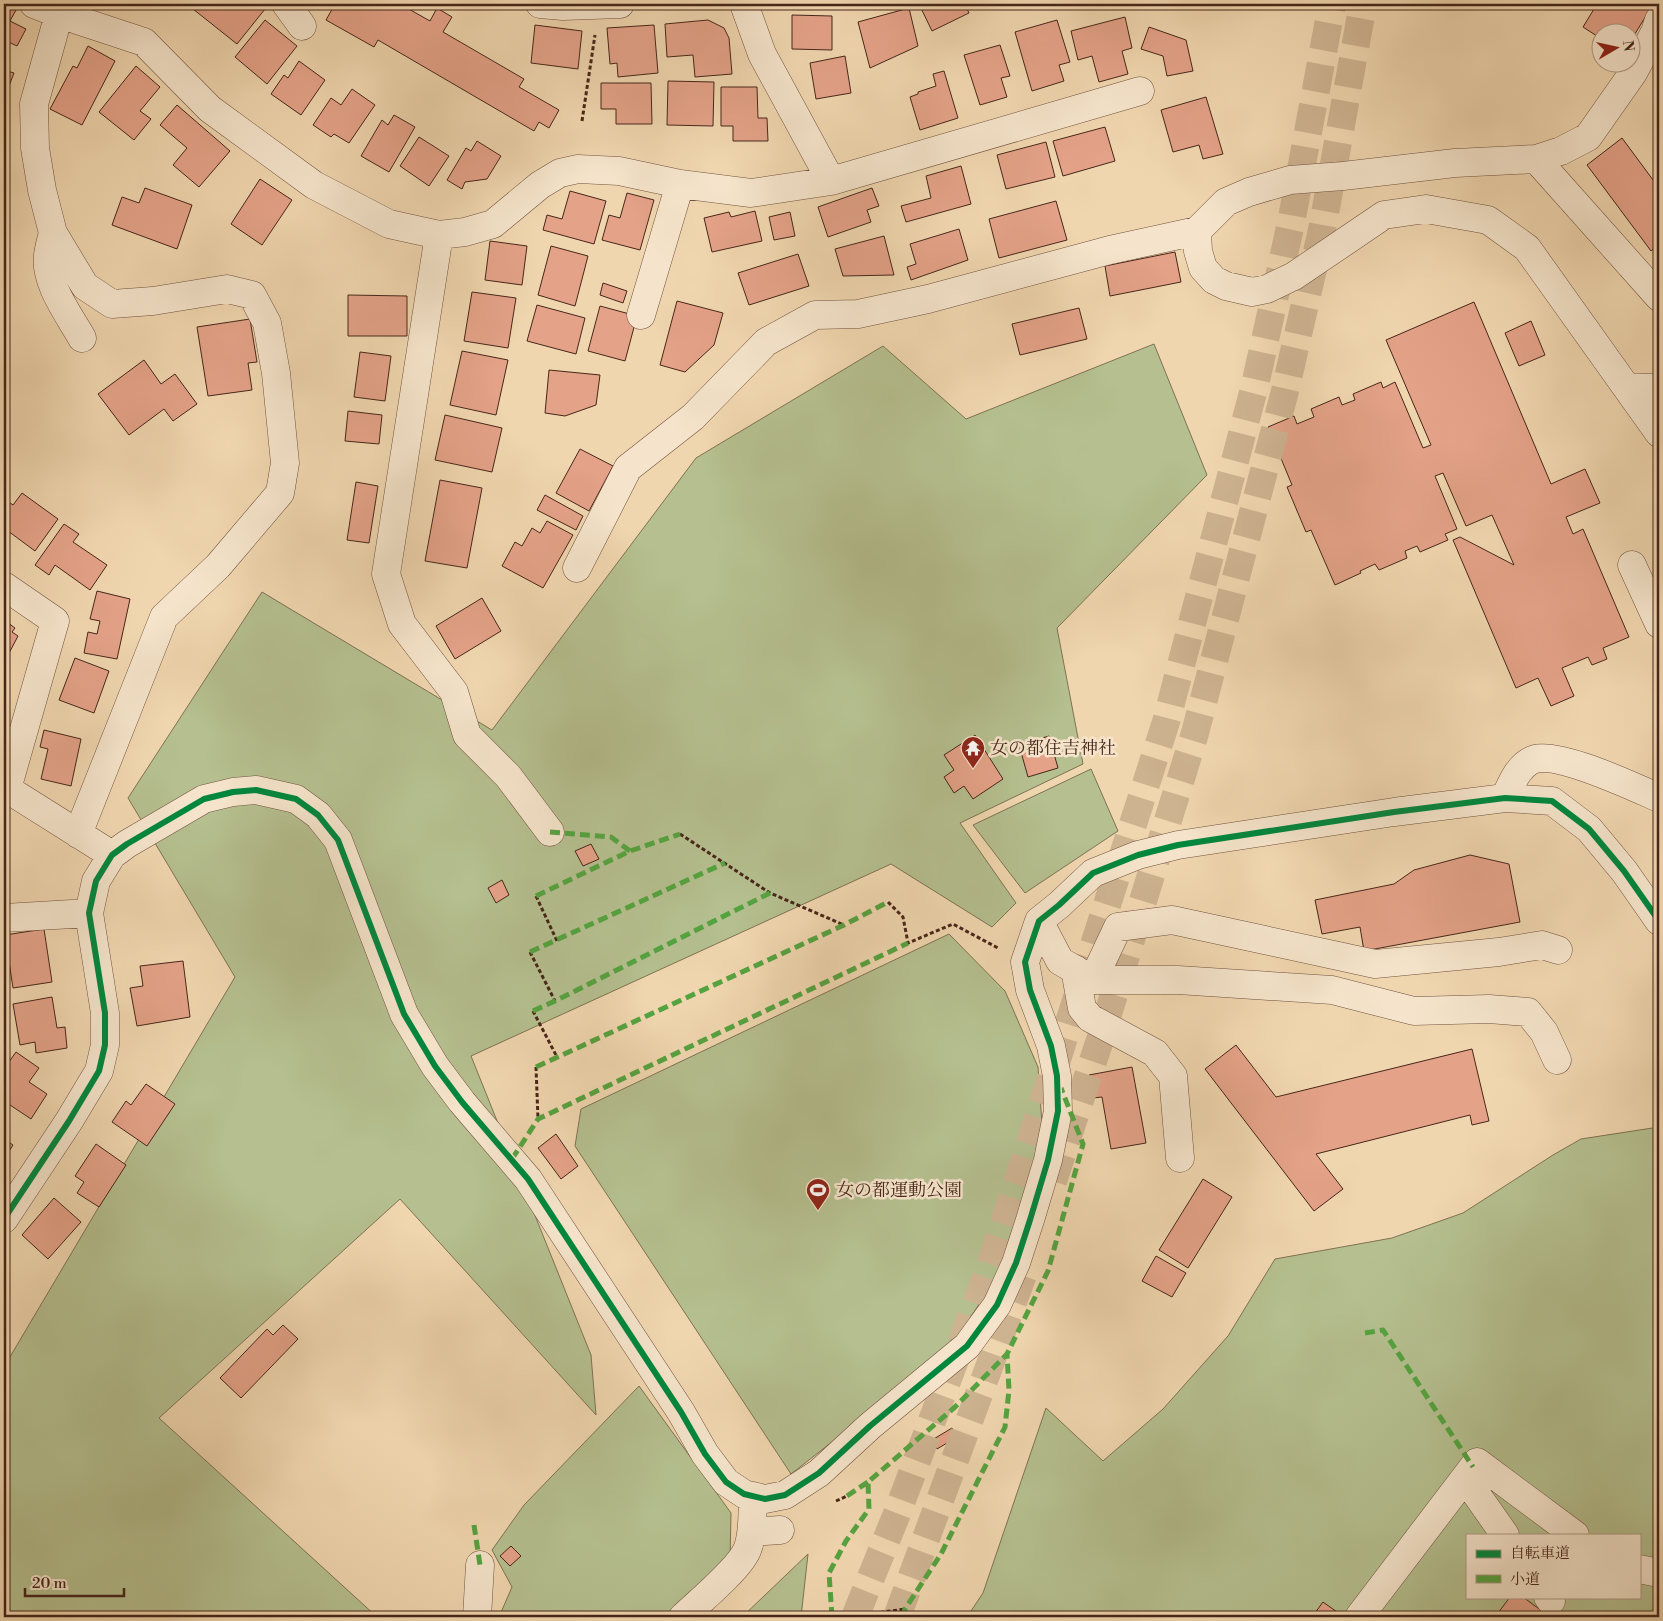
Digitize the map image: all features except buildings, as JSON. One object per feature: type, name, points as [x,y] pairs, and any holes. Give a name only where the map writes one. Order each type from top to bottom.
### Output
[{"type":"street","points":[[34,4],[144,42],[210,109],[314,185],[389,224],[439,235],[465,232],[493,224],[540,185],[560,173],[578,169],[620,171],[680,184],[751,193],[831,181],[1140,90]]},
{"type":"street","points":[[286,4],[302,26]]},
{"type":"street","points":[[540,4],[563,6],[610,4]]},
{"type":"street","points":[[744,4],[762,54],[831,181]]},
{"type":"street","points":[[59,14],[34,104],[35,148],[42,190],[53,233],[85,286],[112,304],[153,302],[228,289],[252,295],[267,323],[276,373],[284,463],[280,493],[218,566],[164,617],[78,834]]},
{"type":"street","points":[[577,568],[628,468],[693,418],[766,342],[815,315],[858,314],[928,299],[1110,250],[1197,230],[1226,202],[1249,192],[1290,180],[1455,163],[1536,159],[1561,151],[1588,137],[1633,73],[1655,32],[1659,20]]},
{"type":"street","points":[[1536,159],[1659,297]]},
{"type":"street","points":[[641,315],[680,184]]},
{"type":"street","points":[[1197,230],[1198,252],[1203,268],[1214,280],[1226,286],[1252,292],[1267,288],[1294,276],[1384,216],[1426,209],[1488,220],[1527,248],[1659,433]]},
{"type":"street","points":[[53,233],[47,257],[53,288],[82,338]]},
{"type":"street","points":[[439,235],[386,574],[402,624],[454,692],[467,735],[508,776],[550,832]]},
{"type":"street","points":[[1626,387],[1651,388],[1659,399]]},
{"type":"street","points":[[1632,565],[1659,624]]},
{"type":"street","points":[[4,586],[55,621],[5,788],[112,855]]},
{"type":"street","points":[[1505,798],[1513,780],[1524,766],[1534,759],[1550,758],[1604,774],[1659,798]]},
{"type":"street","points":[[4,1219],[99,1071],[105,1045],[104,1012],[89,912],[96,881],[112,855],[127,844],[204,800],[233,792],[256,790],[296,799],[318,815],[338,840],[404,1014],[435,1066],[462,1102],[528,1178],[681,1412],[705,1454],[726,1482],[744,1494],[765,1498],[785,1494],[819,1473],[870,1426],[968,1346],[996,1305],[1016,1263],[1030,1220],[1048,1160],[1058,1110],[1056,1076],[1051,1046],[1030,990],[1025,962],[1039,921],[1093,873],[1138,855],[1178,845],[1394,812],[1505,798],[1552,801],[1589,829],[1624,871],[1659,921]]},
{"type":"street","points":[[4,918],[89,912]]},
{"type":"street","points":[[1180,1158],[1173,1076],[1155,1053],[1090,1018],[1082,1008],[1084,975],[1118,927],[1172,920],[1375,964],[1499,952],[1542,945],[1558,950]]},
{"type":"street","points":[[1039,921],[1060,961],[1084,975],[1332,990],[1414,1011],[1489,1009],[1528,1012],[1544,1032],[1557,1060]]},
{"type":"street","points":[[1359,1617],[1477,1462],[1574,1534]]},
{"type":"street","points":[[1464,1478],[1503,1534]]},
{"type":"street","points":[[683,1617],[741,1561],[748,1549],[752,1532],[752,1496]]},
{"type":"street","points":[[752,1532],[780,1530]]},
{"type":"street","points":[[477,1617],[480,1565]]},
{"type":"street","points":[[1640,1569],[1659,1573]]},
{"type":"path","points":[[582,121],[610,4]]},
{"type":"path","points":[[680,834],[770,893],[844,926]]},
{"type":"path","points":[[536,896],[557,941]]},
{"type":"path","points":[[888,902],[903,917],[908,943],[953,924],[1025,962]]},
{"type":"path","points":[[530,952],[555,1001]]},
{"type":"path","points":[[533,1011],[557,1057]]},
{"type":"path","points":[[536,1067],[538,1119]]},
{"type":"path","points":[[848,1617],[905,1609]]},
{"type":"green space","points":[[1154,344],[1207,475],[1057,628],[1083,764],[960,823],[1016,903],[992,927],[891,864],[471,1056],[591,1355],[596,1415],[400,1199],[159,1418],[377,1617],[4,1617],[4,1367],[235,977],[128,798],[262,592],[492,730],[696,458],[883,346],[966,419]]},
{"type":"green space","points":[[1091,769],[1118,831],[1025,893],[973,825]]},
{"type":"green space","name":"女の都運動公園","points":[[949,934],[1005,991],[1038,1067],[1043,1138],[997,1276],[974,1312],[934,1362],[791,1474],[575,1146],[581,1109]]},
{"type":"green space","points":[[1659,1127],[1659,1617],[967,1617],[983,1593],[1046,1408],[1103,1461],[1163,1409],[1228,1336],[1275,1259],[1392,1238],[1463,1213],[1581,1139]]},
{"type":"green space","points":[[639,1386],[731,1513],[730,1560],[667,1617],[499,1617],[512,1587],[492,1550],[524,1505]]},
{"type":"green space","points":[[808,1554],[801,1617],[742,1617]]},
{"type":"tunnel","points":[[855,1617],[896,1516],[989,1270],[1166,722],[1255,385],[1291,223],[1332,4]]},
{"type":"tunnel","points":[[1053,1181],[1099,1043],[1195,733],[1285,391],[1322,230],[1363,4]]},
{"type":"tunnel","points":[[897,1617],[1024,1272]]},
{"type":"marked path","points":[[550,832],[611,837],[630,851]]},
{"type":"marked path","points":[[536,896],[630,851],[680,834]]},
{"type":"marked path","points":[[530,952],[725,863]]},
{"type":"marked path","points":[[533,1011],[770,893]]},
{"type":"marked path","points":[[536,1067],[844,925],[888,902]]},
{"type":"marked path","points":[[512,1159],[538,1119],[908,943]]},
{"type":"marked path","points":[[832,1617],[829,1573],[846,1541],[869,1509],[868,1482],[955,1407],[1007,1354],[1048,1271],[1083,1144],[1061,1088]]},
{"type":"marked path","points":[[1365,1333],[1383,1330],[1473,1467]]},
{"type":"marked path","points":[[902,1617],[905,1609],[941,1554],[1005,1427],[1009,1390],[1007,1354]]},
{"type":"marked path","points":[[847,1496],[868,1482]]},
{"type":"marked path","points":[[474,1525],[480,1565]]},
{"type":"cycle path","points":[[4,1219],[69,1121],[99,1071],[105,1045],[105,1013],[89,913],[96,881],[112,855],[127,844],[204,799],[233,792],[256,790],[296,799],[318,815],[338,840],[404,1014],[435,1066],[462,1102],[528,1179],[681,1412],[705,1454],[726,1482],[744,1494],[765,1499],[785,1495],[819,1473],[870,1426],[967,1346],[997,1305],[1016,1263],[1030,1220],[1048,1160],[1058,1111],[1057,1076],[1051,1046],[1030,990],[1025,962],[1039,921],[1093,873],[1138,855],[1178,845],[1394,812],[1505,798],[1552,801],[1589,829],[1624,871],[1659,921]]},
{"type":"place","name":"女の都住吉神社","points":[[973,769]]},
{"type":"place","name":"女の都運動公園","points":[[818,1211]]}]
